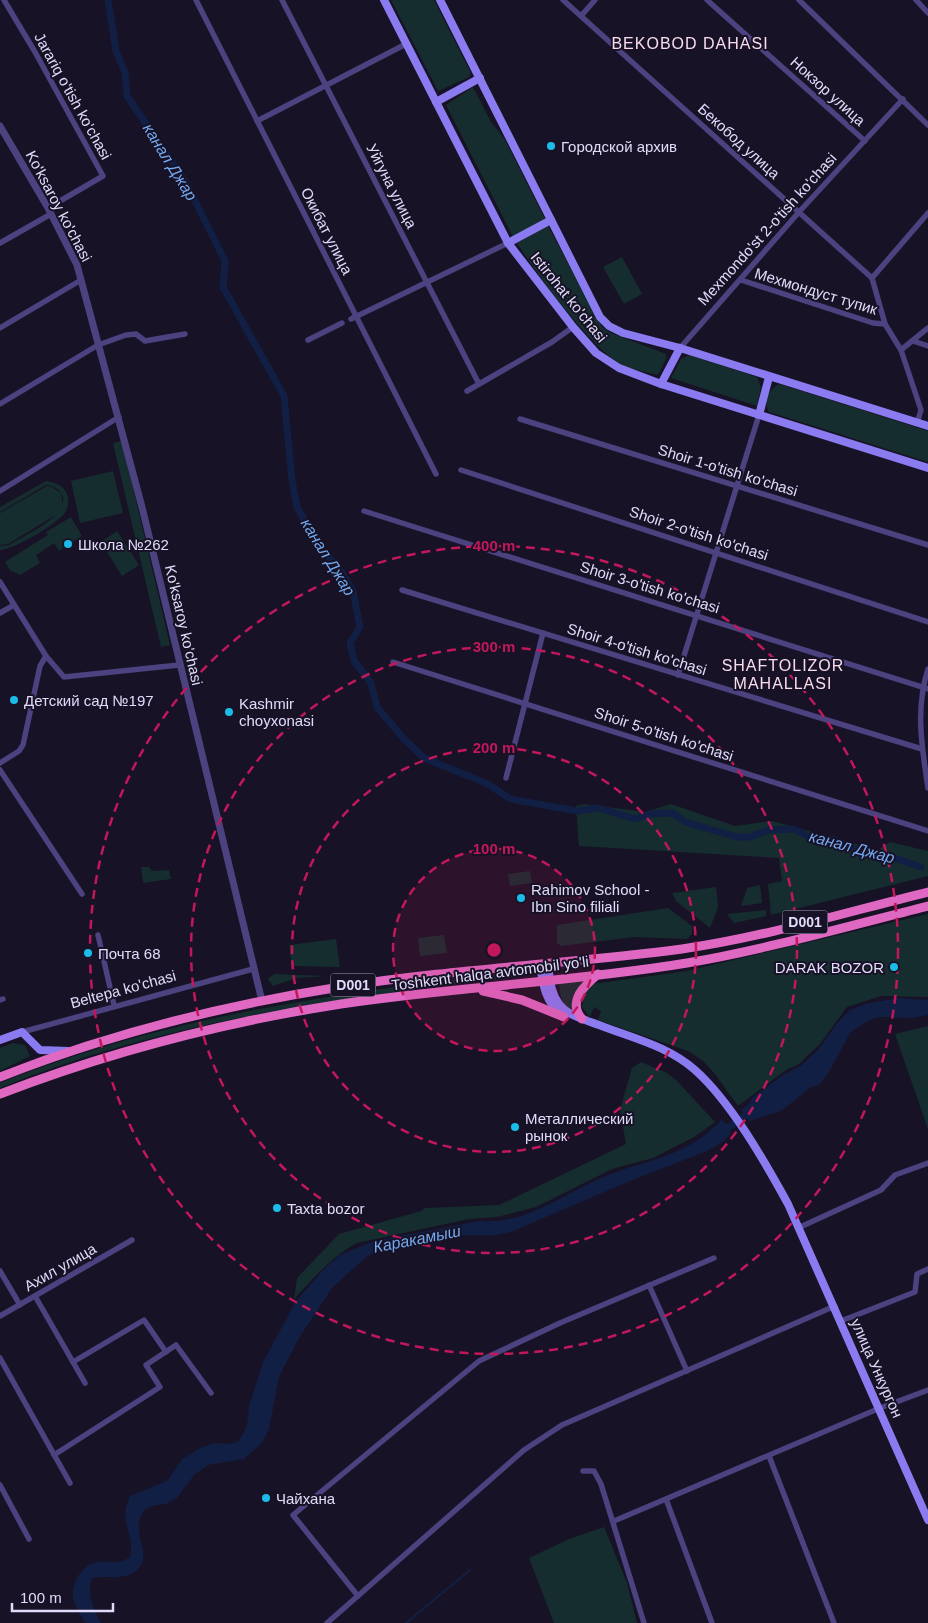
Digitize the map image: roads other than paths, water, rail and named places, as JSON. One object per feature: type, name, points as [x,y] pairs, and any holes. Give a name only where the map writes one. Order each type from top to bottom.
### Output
[{"type":"highway","name":"Toshkent halqa avtomobil yo'li","points":[[0,1077],[71,1051],[146,1029],[262,1001],[371,983],[682,948],[740,938],[928,892]]},
{"type":"highway","name":"Toshkent halqa avtomobil yo'li","points":[[0,1094],[101,1059],[234,1025],[341,1004],[685,964],[744,952],[928,906]]},
{"type":"highway","points":[[682,948],[685,964]]},
{"type":"highway","points":[[582,1019],[576,1008],[578,996],[598,974]]},
{"type":"highway","points":[[473,989],[522,1000],[564,1017]]},
{"type":"main road","name":"Istirohat ko'chasi","points":[[384,0],[508,243],[573,327],[596,353],[611,364],[661,384],[928,468]]},
{"type":"main road","name":"Istirohat ko'chasi","points":[[440,0],[606,323],[623,333],[680,348],[928,426]]},
{"type":"main road","points":[[436,102],[480,78]]},
{"type":"main road","points":[[508,243],[552,220]]},
{"type":"main road","name":"Mexmondo'st 2-o'tish ko'chasi","points":[[661,384],[680,348]]},
{"type":"main road","points":[[759,415],[769,377]]},
{"type":"main road","points":[[544,964],[550,1002],[564,1017],[674,1060],[702,1081],[724,1106]]},
{"type":"main road","points":[[546,980],[560,1005],[582,1019],[652,1044],[675,1055],[703,1077],[724,1106]]},
{"type":"main road","points":[[22,1032],[40,1050],[71,1051]]},
{"type":"main road","name":"Beltepa ko'chasi","points":[[0,1040],[22,1032]]},
{"type":"main road","points":[[32,1065],[40,1050]]},
{"type":"main road","name":"улица Ункургон","points":[[724,1106],[749,1144],[798,1228],[835,1306],[928,1520]]},
{"type":"street","name":"Jarariq o'tish ko'chasi","points":[[4,0],[35,52],[103,176],[49,211]]},
{"type":"street","name":"Окибат улица","points":[[196,0],[257,120],[353,318],[436,474]]},
{"type":"street","name":"Уйгуна улица","points":[[282,0],[479,384]]},
{"type":"street","name":"Бекобод улица","points":[[564,0],[872,278]]},
{"type":"street","points":[[581,16],[595,0]]},
{"type":"street","name":"Нокзор улица","points":[[707,0],[865,141]]},
{"type":"street","points":[[799,0],[928,125]]},
{"type":"street","points":[[916,0],[928,13]]},
{"type":"street","points":[[257,120],[406,44]]},
{"type":"street","name":"Mexmondo'st 2-o'tish ko'chasi","points":[[680,348],[799,212],[903,99]]},
{"type":"street","name":"Ko'ksaroy ko'chasi","points":[[0,126],[49,211],[77,265],[119,417],[262,1001]]},
{"type":"street","points":[[0,243],[49,211]]},
{"type":"street","points":[[917,423],[921,410],[901,350],[885,324],[872,278],[928,213]]},
{"type":"street","points":[[353,318],[508,243]]},
{"type":"street","points":[[0,328],[81,280]]},
{"type":"street","name":"Мехмондуст тупик","points":[[741,280],[873,324],[885,324]]},
{"type":"street","points":[[308,340],[342,323]]},
{"type":"street","points":[[467,391],[573,327]]},
{"type":"street","points":[[901,350],[928,328]]},
{"type":"street","points":[[0,404],[98,345],[126,335],[136,334],[145,340],[184,334]]},
{"type":"street","points":[[913,341],[928,346]]},
{"type":"street","points":[[678,674],[759,415]]},
{"type":"street","points":[[0,491],[119,417]]},
{"type":"street","name":"Shoir 1-o'tish ko'chasi","points":[[520,419],[928,545]]},
{"type":"street","name":"Shoir 2-o'tish ko'chasi","points":[[461,470],[928,622]]},
{"type":"street","name":"Shoir 3-o'tish ko'chasi","points":[[364,511],[925,688]]},
{"type":"street","points":[[0,582],[46,656],[64,677],[180,665]]},
{"type":"street","name":"Shoir 4-o'tish ko'chasi","points":[[402,590],[922,749]]},
{"type":"street","points":[[0,613],[14,605]]},
{"type":"street","points":[[506,778],[543,633]]},
{"type":"street","points":[[0,763],[19,751],[23,745],[40,666],[46,656]]},
{"type":"street","name":"Shoir 5-o'tish ko'chasi","points":[[393,662],[928,832]]},
{"type":"street","points":[[928,669],[919,712],[928,788]]},
{"type":"street","points":[[0,770],[82,894]]},
{"type":"street","points":[[98,935],[114,1005]]},
{"type":"street","name":"Beltepa ko'chasi","points":[[22,1032],[114,1005],[254,969]]},
{"type":"street","points":[[798,1228],[881,1190],[895,1175],[928,1163]]},
{"type":"street","name":"Ахил улица","points":[[0,1316],[132,1240]]},
{"type":"street","points":[[358,1596],[293,1515],[479,1361],[714,1258]]},
{"type":"street","points":[[841,1321],[914,1292],[917,1274],[928,1270]]},
{"type":"street","points":[[0,1271],[20,1305]]},
{"type":"street","points":[[650,1285],[687,1371]]},
{"type":"street","points":[[35,1296],[85,1384]]},
{"type":"street","points":[[327,1623],[524,1450],[562,1424],[835,1306]]},
{"type":"street","points":[[73,1362],[144,1320],[166,1352]]},
{"type":"street","points":[[54,1455],[160,1387],[146,1365],[176,1345],[210,1393]]},
{"type":"street","points":[[0,1358],[70,1483]]},
{"type":"street","points":[[614,1521],[880,1408],[928,1390]]},
{"type":"street","points":[[769,1456],[834,1623]]},
{"type":"street","points":[[584,1471],[594,1471],[614,1521],[644,1623]]},
{"type":"street","points":[[0,1485],[29,1539]]},
{"type":"street","points":[[666,1499],[712,1623]]},
{"type":"water","points":[[898,998],[928,1000],[928,1015],[911,1018],[881,1017],[869,1020],[850,1033],[829,1072],[820,1084],[811,1087],[781,1111],[749,1121],[741,1110],[750,1103],[752,1098],[783,1075],[802,1065],[818,1050],[838,1022],[850,1010],[865,1004]]},
{"type":"water","points":[[722,1119],[732,1132],[723,1142],[707,1151],[625,1183],[511,1232],[496,1235],[456,1235],[379,1250],[366,1257],[332,1288],[299,1338],[279,1377],[269,1429],[262,1443],[244,1459],[208,1465],[194,1475],[178,1497],[166,1504],[152,1506],[144,1510],[139,1521],[143,1550],[142,1563],[138,1569],[126,1576],[92,1578],[90,1590],[93,1606],[101,1623],[85,1623],[73,1598],[74,1586],[82,1571],[92,1564],[102,1561],[120,1562],[130,1557],[131,1542],[125,1514],[130,1496],[167,1481],[182,1459],[202,1447],[215,1443],[231,1444],[239,1441],[247,1426],[249,1406],[263,1362],[296,1301],[323,1270],[340,1255],[374,1241],[479,1221],[497,1221],[514,1218],[531,1212],[594,1181],[684,1148],[710,1131]]},
{"type":"waterway","name":"канал Джар","points":[[108,0],[116,51],[125,72],[127,96],[185,181],[225,261],[223,287],[284,396],[292,480],[297,507],[318,544],[342,573],[353,591],[360,627],[350,643],[354,661],[371,683],[377,707],[403,738],[424,758],[488,784],[510,799],[577,811],[599,808],[635,819],[649,814],[673,813],[685,822],[737,837],[749,837],[769,830],[794,829],[819,842],[833,839],[864,854],[886,855],[921,867]]},
{"type":"waterway","name":"Каракамыш","points":[[721,1133],[751,1111]]},
{"type":"waterway","points":[[406,1623],[470,1570]]},
{"type":"place","name":"Городской архив","points":[[551,146]]},
{"type":"place","name":"Школа №262","points":[[68,544]]},
{"type":"place","name":"Детский сад №197","points":[[14,700]]},
{"type":"place","name":"Kashmir choyxonasi","points":[[229,712]]},
{"type":"place","name":"Rahimov School - Ibn Sino filiali","points":[[521,898]]},
{"type":"place","name":"Почта 68","points":[[88,953]]},
{"type":"place","name":"DARAK BOZOR","points":[[894,967]]},
{"type":"place","name":"Металлический рынок","points":[[515,1127]]},
{"type":"place","name":"Taxta bozor","points":[[277,1208]]},
{"type":"place","name":"Чайхана","points":[[266,1498]]},
{"type":"district","name":"BEKOBOD DAHASI","points":[[690,43]]},
{"type":"district","name":"SHAFTOLIZOR MAHALLASI","points":[[783,674]]}]
